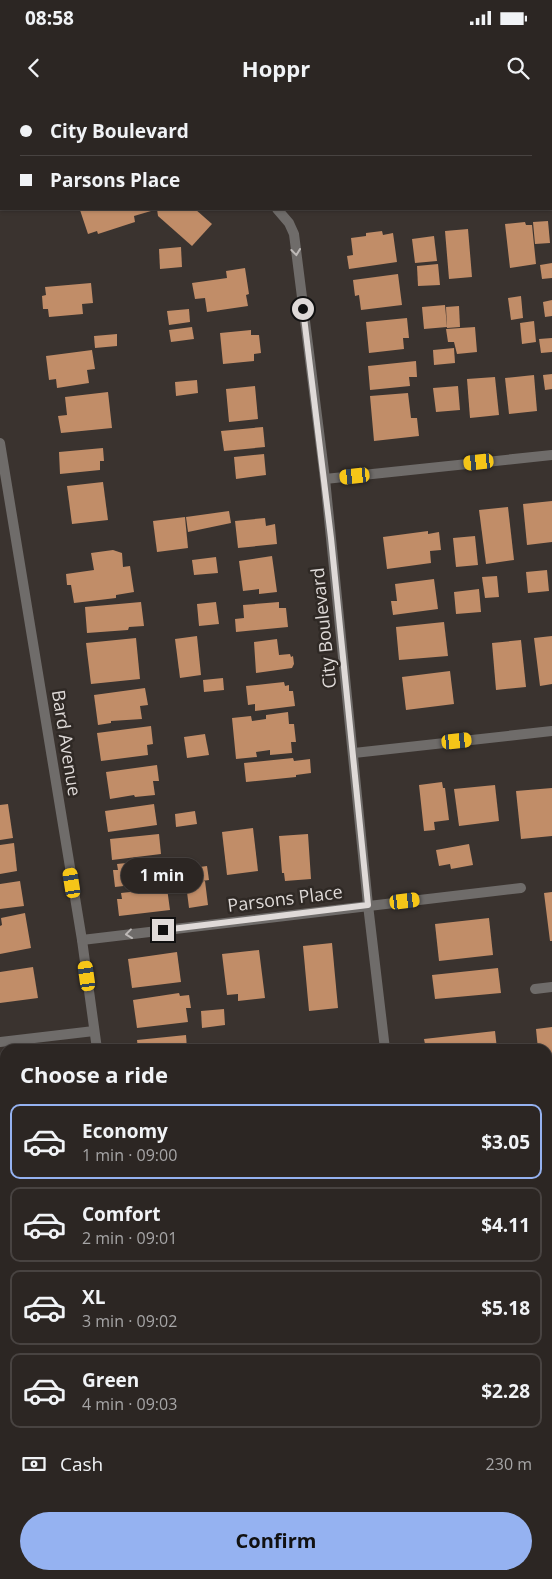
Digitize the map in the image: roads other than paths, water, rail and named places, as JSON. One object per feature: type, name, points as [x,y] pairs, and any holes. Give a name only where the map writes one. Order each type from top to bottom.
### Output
[{"type":"street","name":"City Boulevard","points":[[278,210],[289,223],[294,234],[324,479],[354,753],[368,905],[384,1044]]},
{"type":"street","name":"Bard Avenue","points":[[0,443],[5,503],[82,940],[96,1044]]},
{"type":"street","points":[[324,479],[552,455]]},
{"type":"street","points":[[354,753],[552,731]]},
{"type":"street","name":"Parsons Place","points":[[82,940],[521,888]]},
{"type":"street","points":[[536,989],[552,987]]},
{"type":"street","points":[[0,1042],[94,1031]]}]
